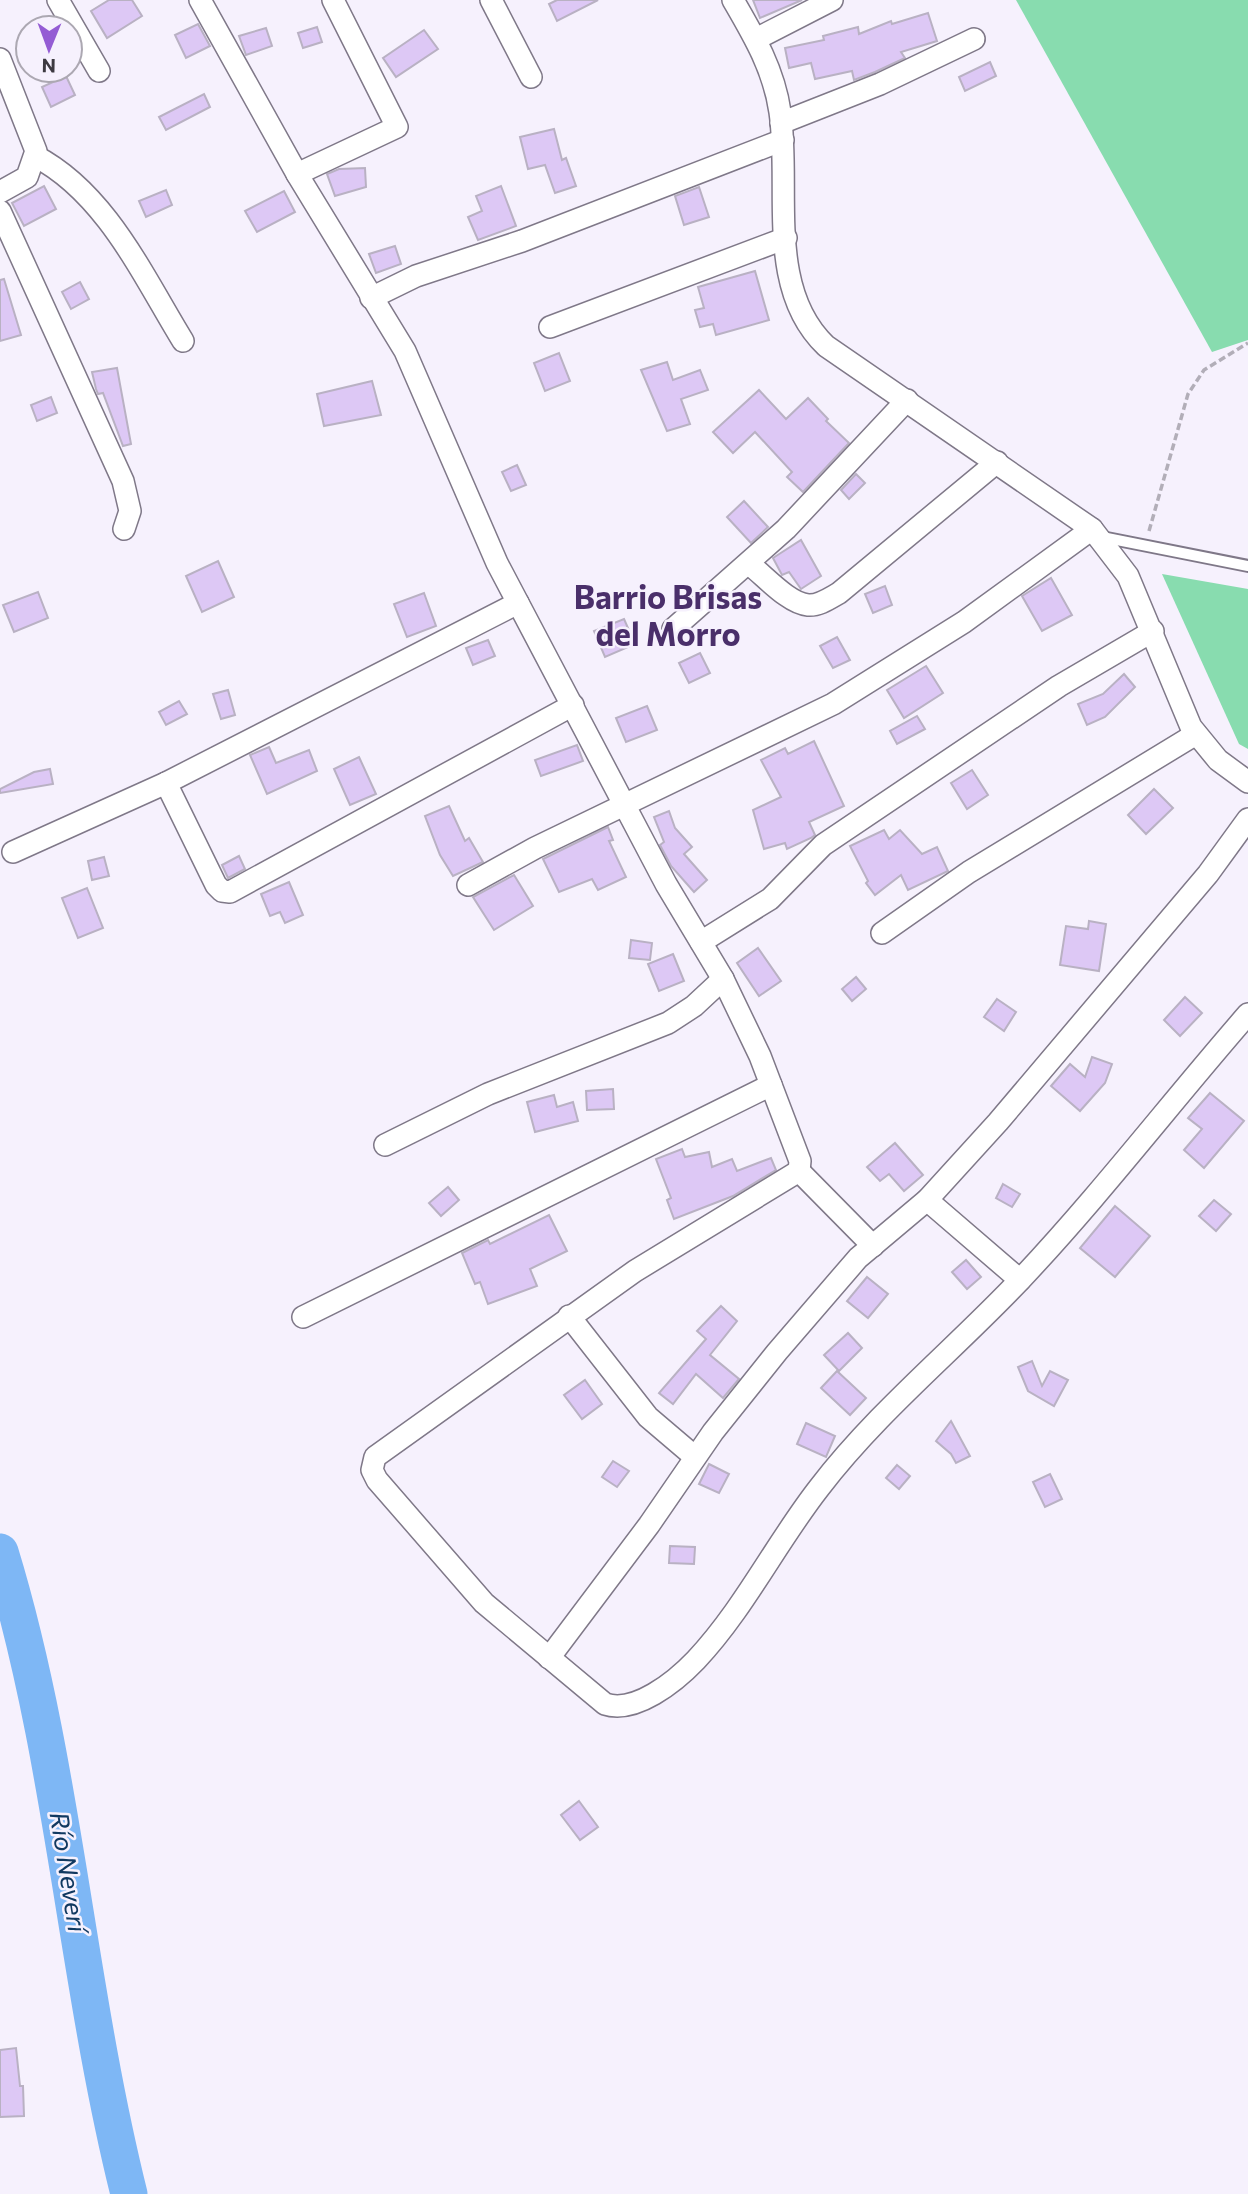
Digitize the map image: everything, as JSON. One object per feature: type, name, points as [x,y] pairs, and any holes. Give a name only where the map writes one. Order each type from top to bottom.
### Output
[{"type":"street","points":[[58,0],[99,71]]},
{"type":"street","points":[[200,0],[297,174],[405,351],[496,563],[666,884],[723,979],[772,1085],[796,1146],[799,1171],[873,1246]]},
{"type":"street","points":[[297,174],[397,127],[333,0]]},
{"type":"street","points":[[491,0],[531,76]]},
{"type":"street","points":[[733,0],[756,39],[769,69],[782,131],[786,238],[793,295],[806,325],[826,346],[1096,533],[1128,576],[1153,631],[1183,712],[1196,734],[1218,760],[1248,782]]},
{"type":"street","points":[[756,39],[832,0]]},
{"type":"street","points":[[371,298],[416,276],[522,241],[782,131],[974,39]]},
{"type":"street","points":[[0,59],[5,84],[34,140],[35,156],[27,177],[0,192]]},
{"type":"street","points":[[35,156],[68,177],[106,216],[183,341]]},
{"type":"street","points":[[0,211],[123,481],[130,510],[124,529]]},
{"type":"street","points":[[550,327],[786,238]]},
{"type":"street","points":[[673,629],[786,529],[907,400]]},
{"type":"street","points":[[749,564],[798,602],[811,606],[825,601],[839,593],[997,462]]},
{"type":"street","points":[[468,885],[833,704],[964,622],[1096,533]]},
{"type":"street","points":[[13,852],[166,783],[518,603]]},
{"type":"street","points":[[701,942],[770,900],[823,845],[1059,686],[1153,631]]},
{"type":"street","points":[[166,783],[216,885],[222,891],[230,892],[573,705]]},
{"type":"street","points":[[882,933],[969,873],[1196,734]]},
{"type":"street","points":[[549,1658],[649,1525],[695,1457],[777,1352],[858,1258],[927,1200],[998,1122],[1199,884],[1248,819]]},
{"type":"street","points":[[385,1145],[488,1094],[668,1023],[694,1006],[723,979]]},
{"type":"street","points":[[799,1171],[646,1264],[379,1452],[372,1464],[377,1480],[403,1513],[484,1603],[597,1699],[614,1707],[636,1703],[668,1683],[695,1660],[764,1570],[819,1488],[1084,1210],[1248,1014]]},
{"type":"street","points":[[303,1317],[772,1085]]},
{"type":"street","points":[[927,1200],[1020,1280]]},
{"type":"street","points":[[569,1317],[648,1417],[695,1457]]},
{"type":"lane","points":[[1096,533],[1144,547],[1248,566]]},
{"type":"path","points":[[1144,547],[1188,394],[1204,370],[1248,343]]},
{"type":"green space","points":[[1016,0],[1248,0],[1248,340],[1212,352]]},
{"type":"green space","points":[[1162,574],[1248,589],[1248,749],[1239,744]]},
{"type":"building","points":[[109,0],[132,0],[142,16],[107,38],[91,11]]},
{"type":"building","points":[[557,0],[598,0],[557,21],[549,4]]},
{"type":"building","points":[[753,0],[802,0],[760,18]]},
{"type":"building","points":[[928,13],[937,41],[901,52],[905,58],[875,72],[854,80],[852,71],[815,79],[811,63],[789,68],[785,48],[824,40],[823,36],[858,27],[859,34],[891,21],[892,24]]},
{"type":"building","points":[[198,24],[210,46],[186,58],[175,35]]},
{"type":"building","points":[[317,27],[322,42],[303,48],[298,33]]},
{"type":"building","points":[[266,28],[272,46],[246,55],[239,36]]},
{"type":"building","points":[[424,30],[438,49],[396,77],[383,58]]},
{"type":"building","points":[[990,62],[996,76],[965,91],[959,77]]},
{"type":"building","points":[[49,84],[70,84],[75,95],[51,107],[42,87]]},
{"type":"building","points":[[204,94],[210,107],[166,130],[159,117]]},
{"type":"building","points":[[554,129],[562,160],[566,158],[576,186],[555,193],[545,165],[528,169],[520,137]]},
{"type":"building","points":[[365,168],[366,187],[335,196],[327,174],[339,169]]},
{"type":"building","points":[[44,186],[56,209],[24,226],[12,203]]},
{"type":"building","points":[[501,186],[516,226],[478,240],[468,217],[482,211],[476,196]]},
{"type":"building","points":[[699,187],[709,217],[684,225],[675,196]]},
{"type":"building","points":[[166,190],[172,205],[146,217],[139,201]]},
{"type":"building","points":[[284,191],[295,212],[257,232],[245,211]]},
{"type":"building","points":[[395,246],[401,264],[376,273],[369,254]]},
{"type":"building","points":[[755,271],[769,320],[716,335],[713,324],[700,327],[695,310],[704,308],[698,287]]},
{"type":"building","points":[[4,279],[21,335],[0,341],[0,280]]},
{"type":"building","points":[[80,282],[89,299],[71,309],[62,292]]},
{"type":"building","points":[[559,353],[570,381],[545,391],[534,363]]},
{"type":"building","points":[[667,362],[673,380],[700,370],[708,390],[681,399],[690,424],[667,431],[641,370]]},
{"type":"building","points":[[117,368],[131,444],[123,446],[103,393],[98,394],[92,372]]},
{"type":"building","points":[[372,381],[381,415],[324,426],[317,394]]},
{"type":"building","points":[[759,390],[786,419],[808,398],[828,419],[826,421],[849,443],[803,492],[787,477],[792,472],[755,432],[733,453],[713,432]]},
{"type":"building","points":[[51,397],[57,413],[37,421],[31,405]]},
{"type":"building","points":[[517,465],[526,485],[511,491],[502,472]]},
{"type":"building","points":[[856,474],[865,483],[849,499],[841,490]]},
{"type":"building","points":[[744,501],[768,527],[751,543],[727,517]]},
{"type":"building","points":[[801,540],[821,576],[801,589],[789,572],[782,575],[773,558]]},
{"type":"building","points":[[218,561],[234,597],[202,612],[186,576]]},
{"type":"building","points":[[1051,578],[1072,615],[1042,631],[1022,596]]},
{"type":"building","points":[[885,586],[892,605],[873,613],[865,594]]},
{"type":"building","points":[[38,592],[48,618],[14,632],[3,605]]},
{"type":"building","points":[[424,593],[436,626],[407,637],[394,604]]},
{"type":"building","points":[[624,619],[635,644],[605,657],[594,631]]},
{"type":"building","points":[[837,637],[850,660],[833,668],[820,646]]},
{"type":"building","points":[[488,640],[495,656],[473,665],[466,648]]},
{"type":"building","points":[[700,653],[710,673],[689,683],[679,663]]},
{"type":"building","points":[[926,666],[943,693],[904,718],[887,690]]},
{"type":"building","points":[[1124,674],[1135,687],[1105,717],[1087,725],[1078,704],[1103,694]]},
{"type":"building","points":[[228,690],[235,715],[221,719],[213,694]]},
{"type":"building","points":[[179,701],[187,714],[166,725],[159,712]]},
{"type":"building","points":[[647,706],[657,730],[626,742],[616,718]]},
{"type":"building","points":[[917,716],[925,729],[897,744],[890,731]]},
{"type":"building","points":[[814,741],[844,806],[809,822],[815,835],[811,838],[787,849],[785,843],[764,849],[753,810],[781,797],[761,760],[785,748],[788,754]]},
{"type":"building","points":[[577,745],[583,761],[541,776],[535,760]]},
{"type":"building","points":[[269,747],[276,763],[309,750],[317,771],[267,794],[250,755]]},
{"type":"building","points":[[359,757],[376,794],[350,805],[334,769]]},
{"type":"building","points":[[50,769],[53,784],[0,793],[0,789],[34,772]]},
{"type":"building","points":[[972,770],[988,795],[967,809],[951,783]]},
{"type":"building","points":[[1154,789],[1173,808],[1146,834],[1128,815]]},
{"type":"building","points":[[449,806],[465,841],[469,838],[483,862],[453,876],[440,855],[425,816]]},
{"type":"building","points":[[669,811],[675,828],[692,847],[684,854],[707,880],[694,892],[671,866],[660,845],[664,842],[654,817]]},
{"type":"building","points":[[608,827],[613,840],[609,841],[626,877],[598,890],[592,879],[559,892],[543,859]]},
{"type":"building","points":[[884,830],[889,839],[900,830],[922,854],[937,847],[948,871],[908,890],[901,875],[875,895],[866,883],[868,881],[850,846]]},
{"type":"building","points":[[239,856],[245,869],[228,878],[222,865]]},
{"type":"building","points":[[104,857],[109,876],[92,880],[88,861]]},
{"type":"building","points":[[514,875],[533,906],[494,930],[473,897]]},
{"type":"building","points":[[289,882],[303,915],[285,923],[280,912],[270,916],[261,894]]},
{"type":"building","points":[[87,888],[103,928],[78,938],[62,898]]},
{"type":"building","points":[[1089,921],[1106,924],[1099,971],[1060,965],[1066,926],[1088,929]]},
{"type":"building","points":[[631,940],[652,943],[650,960],[629,958]]},
{"type":"building","points":[[758,948],[781,981],[759,996],[737,963]]},
{"type":"building","points":[[673,954],[684,981],[659,991],[648,964]]},
{"type":"building","points":[[856,977],[866,989],[852,1001],[842,989]]},
{"type":"building","points":[[1185,997],[1202,1013],[1180,1036],[1164,1020]]},
{"type":"building","points":[[997,999],[1016,1012],[1004,1031],[984,1017]]},
{"type":"building","points":[[1092,1057],[1112,1064],[1105,1083],[1080,1111],[1051,1086],[1070,1064],[1085,1077]]},
{"type":"building","points":[[613,1089],[614,1109],[587,1110],[586,1091]]},
{"type":"building","points":[[1210,1093],[1244,1121],[1204,1168],[1184,1150],[1202,1129],[1188,1118]]},
{"type":"building","points":[[554,1095],[557,1107],[573,1102],[578,1121],[535,1132],[527,1102]]},
{"type":"building","points":[[895,1143],[923,1175],[904,1191],[889,1174],[880,1181],[867,1167]]},
{"type":"building","points":[[682,1149],[685,1157],[709,1152],[712,1167],[732,1159],[737,1171],[771,1158],[776,1170],[733,1196],[674,1219],[667,1200],[671,1198],[656,1159]]},
{"type":"building","points":[[1003,1184],[1020,1194],[1012,1207],[996,1198]]},
{"type":"building","points":[[448,1187],[459,1200],[441,1216],[429,1203]]},
{"type":"building","points":[[1214,1200],[1231,1214],[1216,1231],[1199,1216]]},
{"type":"building","points":[[1115,1206],[1150,1236],[1115,1277],[1080,1248]]},
{"type":"building","points":[[549,1215],[567,1251],[530,1269],[537,1286],[488,1304],[480,1282],[475,1284],[462,1253],[488,1240],[490,1244]]},
{"type":"building","points":[[966,1260],[981,1277],[967,1289],[952,1272]]},
{"type":"building","points":[[867,1277],[888,1294],[868,1318],[847,1301]]},
{"type":"building","points":[[721,1306],[737,1321],[710,1355],[739,1379],[723,1398],[696,1374],[673,1404],[659,1393],[706,1339],[697,1331]]},
{"type":"building","points":[[848,1333],[862,1348],[839,1371],[824,1355]]},
{"type":"building","points":[[1032,1361],[1042,1386],[1050,1371],[1068,1380],[1054,1406],[1028,1391],[1018,1367]]},
{"type":"building","points":[[837,1371],[866,1398],[850,1415],[821,1388]]},
{"type":"building","points":[[585,1380],[602,1404],[582,1419],[564,1395]]},
{"type":"building","points":[[951,1421],[970,1456],[956,1463],[951,1454],[936,1441]]},
{"type":"building","points":[[806,1423],[835,1436],[826,1457],[797,1444]]},
{"type":"building","points":[[613,1461],[629,1471],[617,1487],[602,1477]]},
{"type":"building","points":[[709,1464],[729,1474],[719,1493],[699,1484]]},
{"type":"building","points":[[897,1465],[910,1476],[899,1489],[886,1478]]},
{"type":"building","points":[[1050,1474],[1062,1499],[1045,1507],[1033,1482]]},
{"type":"building","points":[[670,1546],[695,1547],[694,1564],[669,1563]]},
{"type":"building","points":[[579,1801],[598,1827],[580,1840],[561,1815]]},
{"type":"building","points":[[16,2048],[20,2086],[23,2086],[24,2116],[0,2117],[0,2050]]},
{"type":"waterway","name":"Río Neverí","points":[[0,1552],[40,1711],[95,2034],[129,2194]]},
{"type":"district","name":"Barrio Brisas del Morro","points":[[668,616]]}]
